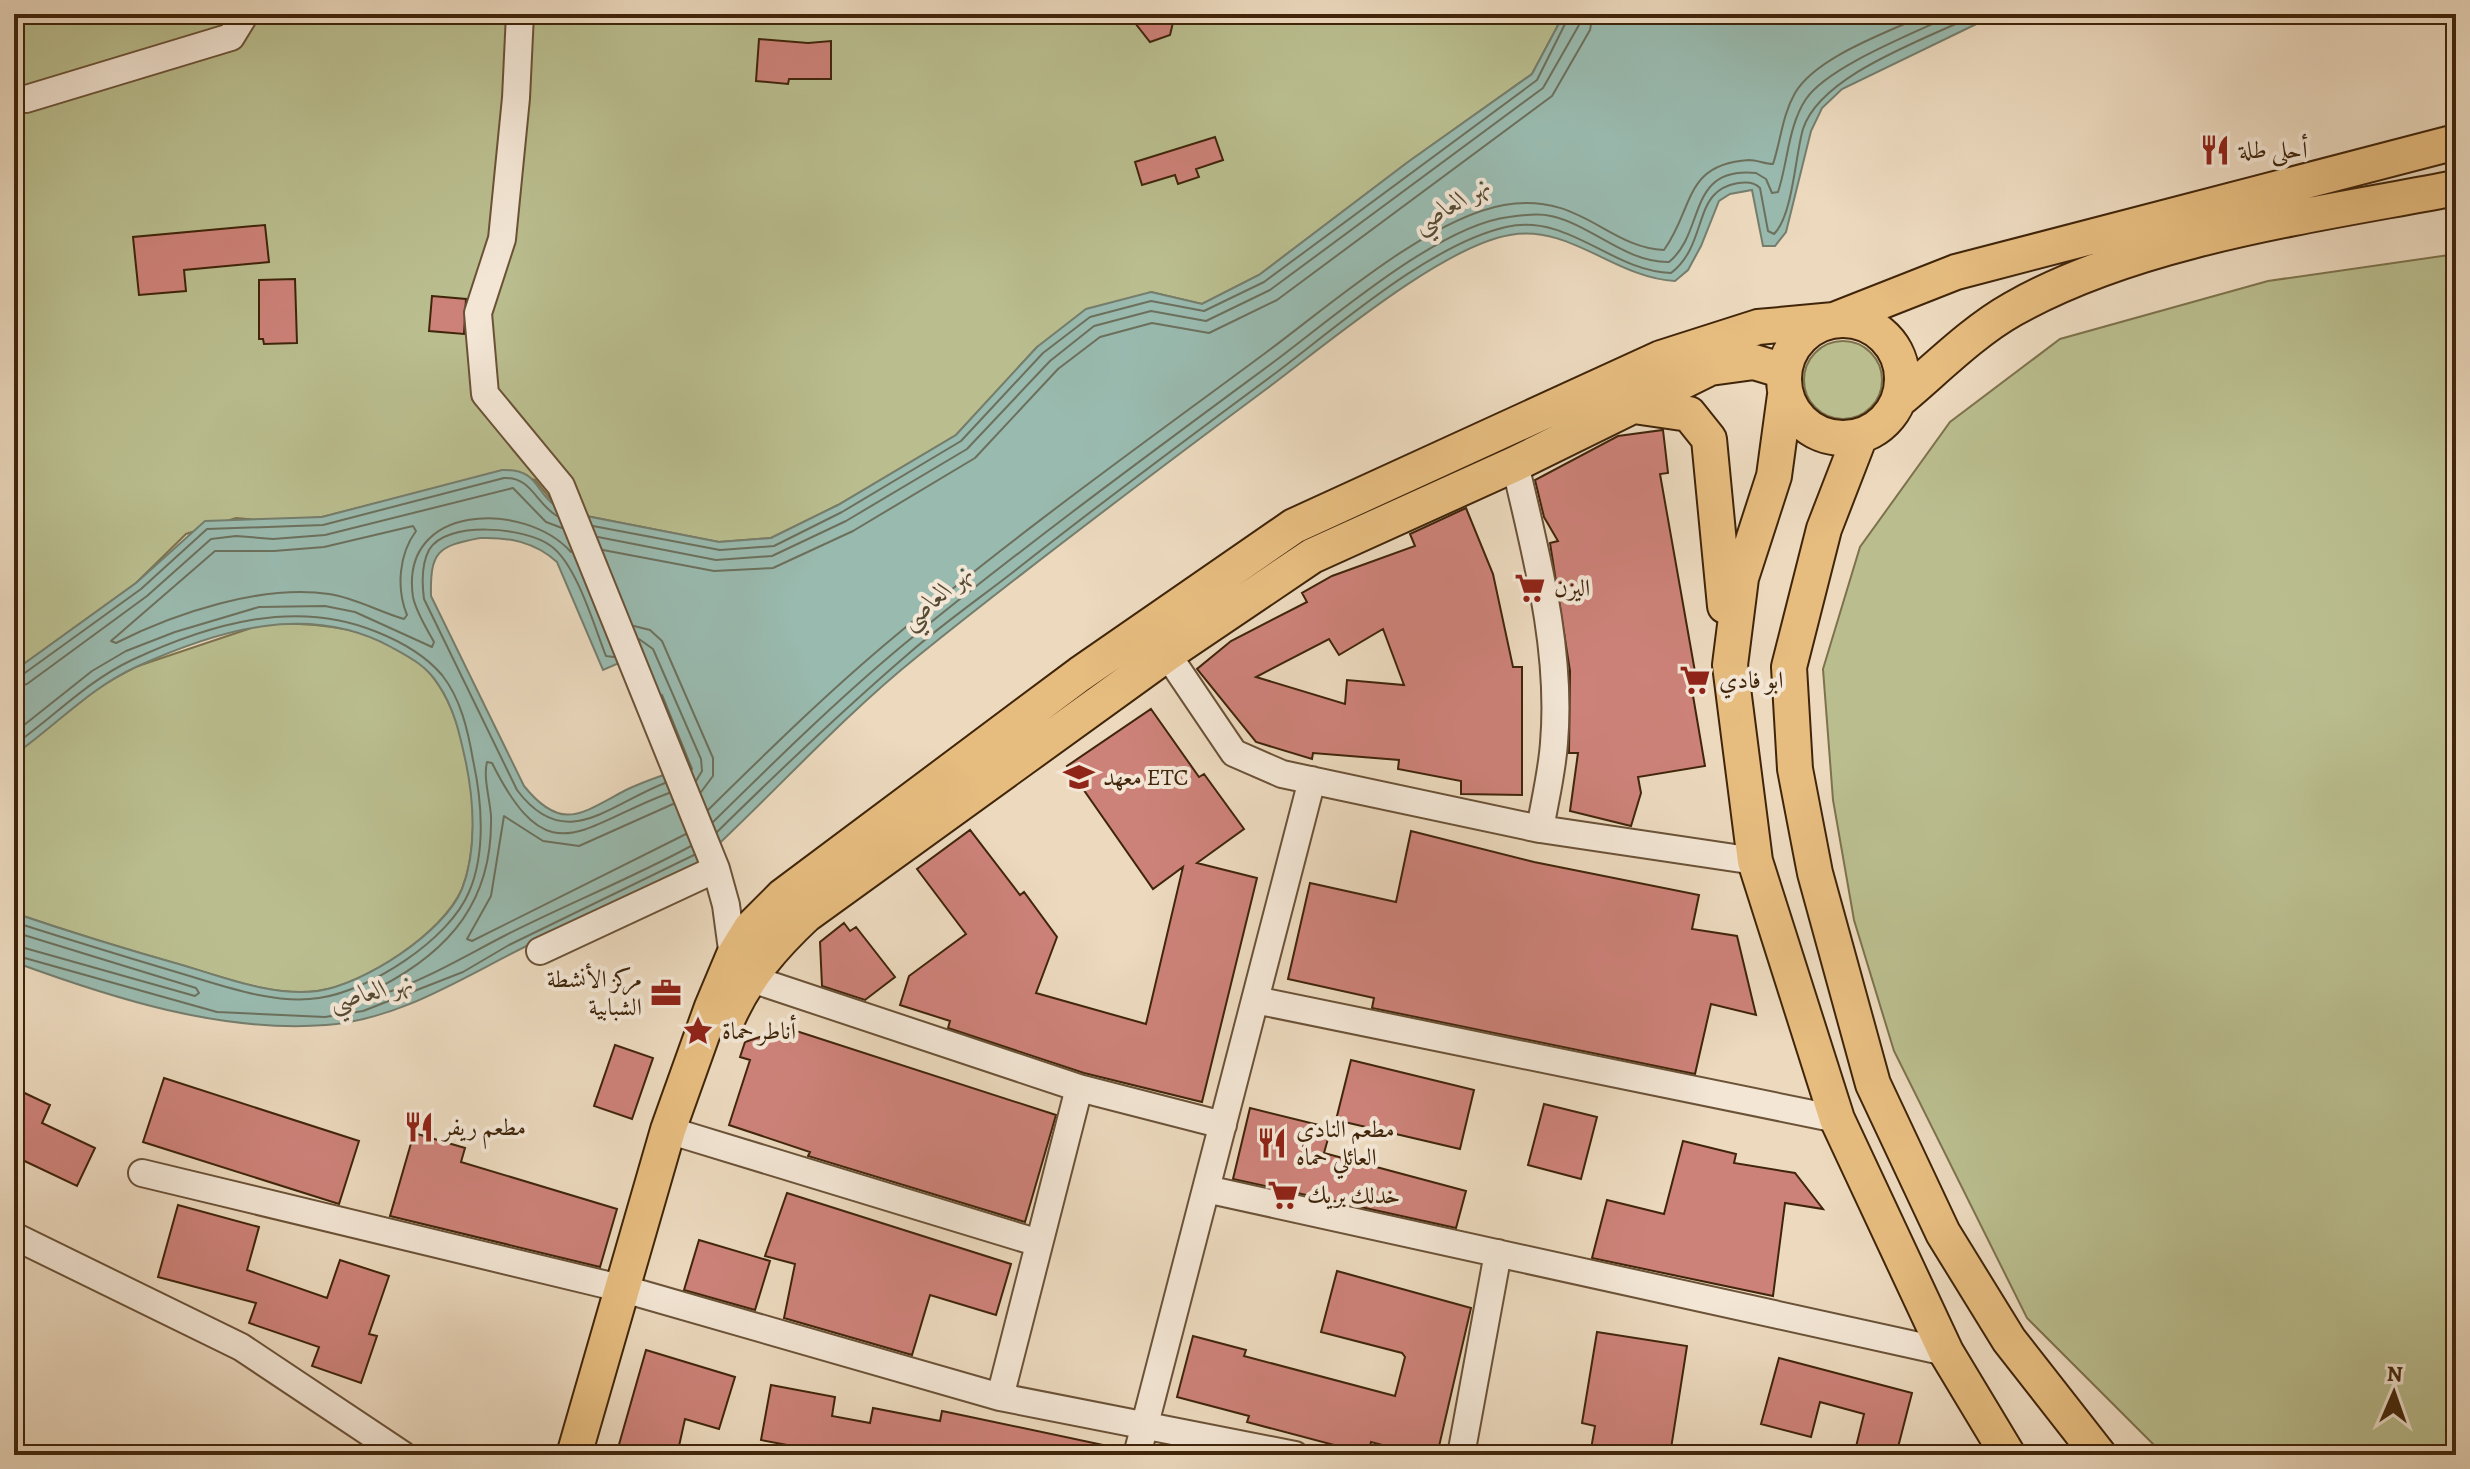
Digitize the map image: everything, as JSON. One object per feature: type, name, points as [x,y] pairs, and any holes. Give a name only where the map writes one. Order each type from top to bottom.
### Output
[{"type":"main road","points":[[1730,665],[1741,578],[1774,476],[1788,355],[1799,338],[1815,326],[1956,272],[2456,142]]},
{"type":"main road","points":[[1899,400],[2011,310],[2100,269],[2255,226],[2456,188]]},
{"type":"main road","points":[[590,1455],[631,1292],[677,1133],[741,968],[751,928],[783,896],[1080,674],[1294,526],[1661,358],[1758,327],[1834,320],[1864,324],[1889,342],[1899,359],[1903,380],[1899,400],[1890,416],[1860,436],[1841,439],[1814,430],[1793,412],[1784,383],[1754,362],[1710,368],[1515,464],[1312,556],[1167,654],[806,915],[778,941],[741,968]]},
{"type":"main road","points":[[1634,406],[1689,414],[1709,439],[1730,665],[1755,861],[1837,1119],[1946,1352],[2008,1455]]},
{"type":"main road","points":[[1860,436],[1824,529],[1789,667],[1795,769],[1815,873],[1873,1084],[1943,1233],[2009,1340],[2099,1455]]},
{"type":"main road","points":[[574,1455],[631,1292]]},
{"type":"street","points":[[26,99],[231,37],[245,14]]},
{"type":"street","points":[[520,14],[516,98],[502,239],[478,313],[485,394],[561,486],[716,869],[741,968],[1079,1088],[1223,1125]]},
{"type":"street","points":[[1515,464],[1541,576],[1553,651],[1554,742],[1540,829]]},
{"type":"street","points":[[1167,654],[1234,753],[1282,774],[1540,829],[1755,861]]},
{"type":"street","points":[[1137,1455],[1312,780]]},
{"type":"street","points":[[540,951],[716,869]]},
{"type":"street","points":[[1255,1000],[1837,1119]]},
{"type":"street","points":[[1000,1397],[1079,1088]]},
{"type":"street","points":[[677,1133],[1039,1243]]},
{"type":"street","points":[[142,1173],[631,1292],[1000,1397],[1295,1455]]},
{"type":"street","points":[[1206,1189],[1946,1352]]},
{"type":"street","points":[[14,1236],[241,1347],[403,1455]]},
{"type":"street","points":[[1461,1455],[1498,1253]]},
{"type":"green space","points":[[14,14],[1564,14],[1532,74],[1408,162],[1259,275],[1202,304],[1151,292],[1037,347],[956,435],[838,505],[771,538],[719,542],[576,514],[557,507],[535,480],[502,471],[322,517],[272,521],[236,518],[186,534],[136,583],[14,671]]},
{"type":"green space","points":[[2456,254],[2456,1455],[2164,1455],[2027,1318],[1894,1051],[1854,920],[1833,800],[1823,669],[1860,547],[1950,422],[2060,339],[2268,281]]},
{"type":"green space","points":[[1835,341],[1851,341],[1865,347],[1876,358],[1882,380],[1876,402],[1865,413],[1851,419],[1835,419],[1821,413],[1810,402],[1804,388],[1804,372],[1810,358],[1821,347]]},
{"type":"green space","points":[[263,624],[304,624],[364,634],[401,650],[436,681],[450,706],[461,736],[468,769],[473,834],[462,889],[438,923],[400,954],[357,979],[336,987],[300,992],[266,989],[231,980],[14,913],[14,755],[102,685],[135,667]]},
{"type":"water","name":"نهر العاصي","points":[[1564,14],[1997,14],[1842,89],[1822,108],[1811,131],[1786,232],[1775,246],[1763,246],[1752,190],[1730,194],[1719,201],[1688,270],[1675,281],[1653,278],[1573,244],[1532,234],[1510,235],[1482,243],[1418,278],[1350,325],[1134,488],[918,656],[836,729],[702,860],[437,992],[383,1014],[355,1021],[326,1025],[247,1024],[128,1000],[14,962],[14,913],[248,985],[284,991],[318,991],[357,978],[400,954],[438,923],[453,906],[462,889],[470,859],[472,810],[466,763],[452,712],[444,693],[423,667],[391,647],[360,633],[328,626],[295,624],[263,626],[198,642],[119,676],[88,696],[14,755],[14,671],[136,583],[205,521],[322,517],[502,470],[530,477],[558,508],[576,514],[719,542],[771,538],[838,505],[956,435],[1037,347],[1086,309],[1151,292],[1202,304],[1259,275],[1408,162],[1532,74]],"holes":[[[491,538],[531,545],[557,562],[603,670],[635,656],[685,767],[573,814],[550,810],[524,786],[431,596],[432,569],[439,553],[454,544]]]},
{"type":"building","points":[[1128,14],[1175,14],[1170,35],[1150,42]]},
{"type":"building","points":[[759,39],[808,43],[831,41],[831,79],[789,79],[788,84],[756,81]]},
{"type":"building","points":[[1215,137],[1223,160],[1196,169],[1199,177],[1178,184],[1175,175],[1142,185],[1135,162]]},
{"type":"building","points":[[265,225],[269,262],[184,270],[186,291],[139,295],[133,237]]},
{"type":"building","points":[[295,279],[297,343],[264,344],[263,339],[259,339],[259,280]]},
{"type":"building","points":[[432,296],[466,299],[464,334],[429,331]]},
{"type":"building","points":[[1663,430],[1668,473],[1660,474],[1697,683],[1691,684],[1705,766],[1638,777],[1641,793],[1631,826],[1570,811],[1578,753],[1569,753],[1570,671],[1550,543],[1558,541],[1544,517],[1535,480],[1618,436]]},
{"type":"building","points":[[1466,508],[1493,574],[1513,667],[1522,667],[1522,795],[1461,794],[1461,781],[1398,769],[1399,760],[1313,753],[1312,759],[1256,742],[1197,669],[1231,641],[1307,602],[1302,593],[1332,576],[1415,546],[1410,534]],"holes":[[[1383,629],[1404,685],[1347,680],[1345,704],[1256,677],[1329,639],[1339,655]]]},
{"type":"building","points":[[1151,709],[1199,777],[1204,774],[1244,829],[1197,863],[1257,878],[1202,1102],[1084,1073],[948,1028],[950,1021],[900,1005],[909,976],[966,934],[917,869],[970,830],[1020,895],[1024,892],[1057,937],[1036,993],[1146,1024],[1183,867],[1153,889],[1067,766]]},
{"type":"building","points":[[1411,831],[1534,862],[1699,895],[1692,929],[1737,936],[1756,1015],[1711,1004],[1695,1074],[1372,1008],[1374,998],[1288,979],[1310,883],[1396,902]]},
{"type":"building","points":[[844,923],[850,931],[856,927],[895,977],[865,1000],[822,986],[820,942]]},
{"type":"building","points":[[787,1028],[1056,1115],[1025,1222],[808,1156],[810,1152],[729,1125],[750,1060],[740,1057],[745,1042]]},
{"type":"building","points":[[615,1045],[653,1058],[632,1119],[594,1106]]},
{"type":"building","points":[[1351,1060],[1474,1090],[1460,1149],[1336,1120]]},
{"type":"building","points":[[164,1078],[359,1141],[339,1204],[143,1142]]},
{"type":"building","points":[[14,1088],[50,1105],[42,1123],[95,1148],[77,1186],[14,1156]]},
{"type":"building","points":[[1544,1104],[1597,1117],[1581,1179],[1528,1165]]},
{"type":"building","points":[[1250,1108],[1331,1128],[1324,1153],[1466,1191],[1456,1228],[1233,1179]]},
{"type":"building","points":[[414,1133],[465,1148],[461,1162],[617,1209],[600,1267],[390,1216]]},
{"type":"building","points":[[1683,1141],[1736,1154],[1734,1163],[1795,1173],[1823,1209],[1785,1203],[1773,1296],[1592,1258],[1607,1200],[1664,1214]]},
{"type":"building","points":[[787,1193],[1011,1264],[996,1315],[930,1295],[912,1355],[784,1318],[795,1264],[765,1256]]},
{"type":"building","points":[[178,1205],[259,1227],[247,1270],[327,1298],[340,1260],[389,1276],[369,1334],[377,1336],[361,1383],[312,1366],[319,1347],[249,1323],[256,1303],[158,1277]]},
{"type":"building","points":[[699,1240],[770,1261],[755,1310],[684,1290]]},
{"type":"building","points":[[1337,1271],[1471,1308],[1437,1455],[1420,1455],[1371,1442],[1368,1454],[1247,1422],[1249,1416],[1177,1397],[1193,1336],[1246,1350],[1244,1356],[1395,1396],[1405,1357],[1402,1353],[1321,1332]]},
{"type":"building","points":[[1597,1332],[1687,1346],[1670,1455],[1590,1455],[1595,1426],[1582,1423]]},
{"type":"building","points":[[646,1350],[735,1377],[719,1429],[685,1419],[677,1455],[616,1455]]},
{"type":"building","points":[[1779,1358],[1912,1393],[1896,1455],[1854,1455],[1864,1414],[1820,1402],[1811,1437],[1761,1424]]},
{"type":"building","points":[[771,1385],[835,1397],[832,1416],[870,1423],[873,1408],[940,1421],[942,1411],[1108,1446],[1107,1455],[840,1455],[761,1440]]},
{"type":"place","name":"أحلى طلة","points":[[2215,150]]},
{"type":"place","name":"اليزن","points":[[1530,588]]},
{"type":"place","name":"ابو فادي","points":[[1695,680]]},
{"type":"place","name":"معهد ETC","points":[[1079,777]]},
{"type":"place","name":"مركز الأنشطة الشبابية","points":[[666,993]]},
{"type":"place","name":"أناطر حماة","points":[[698,1031]]},
{"type":"place","name":"مطعم ريفر","points":[[419,1127]]},
{"type":"place","name":"مطعم النادي العائلي حماه","points":[[1272,1143]]},
{"type":"place","name":"خدلك بريك","points":[[1283,1195]]}]
